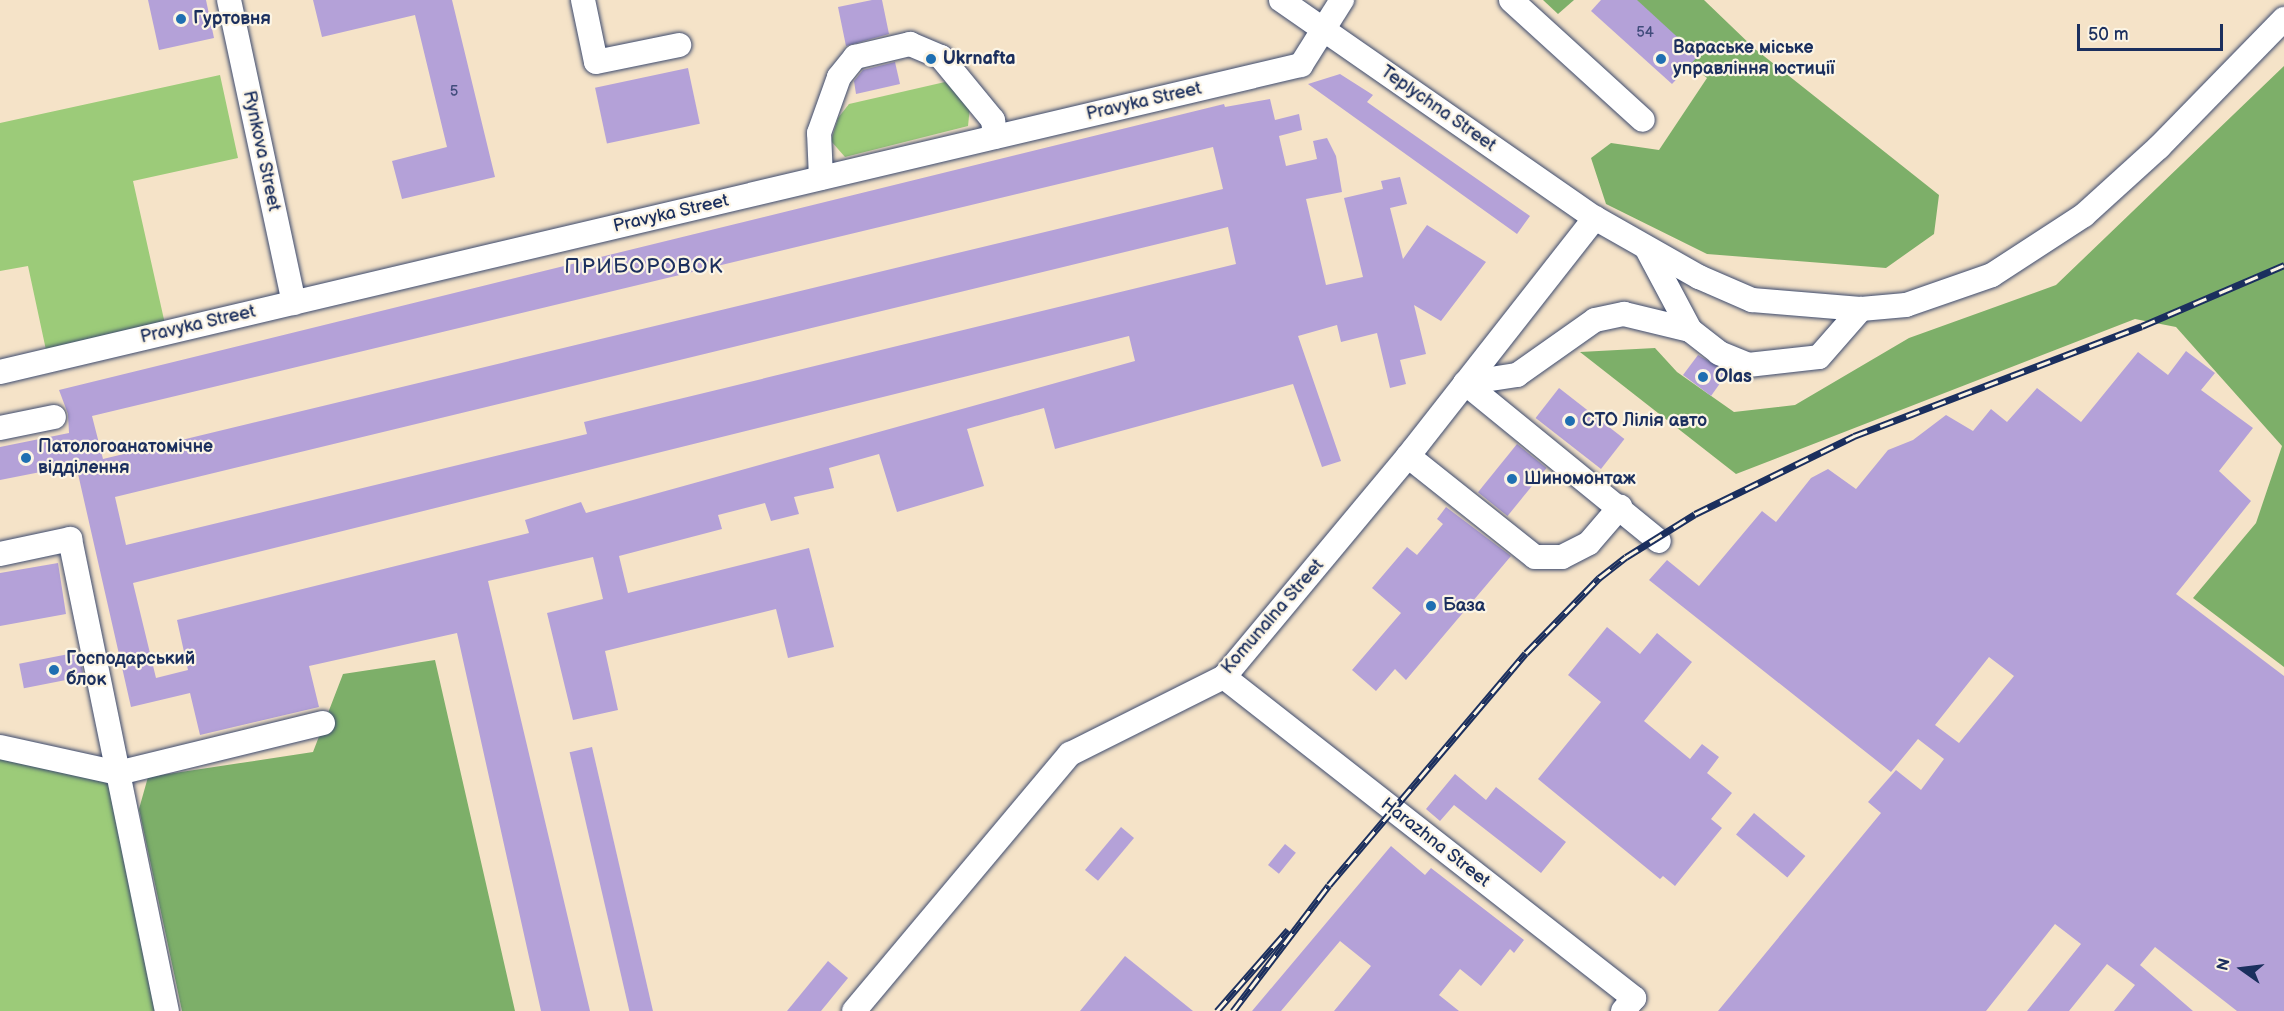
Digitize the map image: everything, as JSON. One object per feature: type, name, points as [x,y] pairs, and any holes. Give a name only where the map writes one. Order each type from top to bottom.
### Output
[{"type":"street","name":"Rynkova Street","points":[[229,0],[294,303]]},
{"type":"street","points":[[583,0],[596,62],[679,45]]},
{"type":"street","name":"Teplychna Street","points":[[1281,0],[1595,218],[1647,249],[1752,300],[1860,309],[1906,305],[1992,274],[2084,214],[2159,147],[2284,19]]},
{"type":"street","name":"Pravyka Street","points":[[0,372],[1301,65],[1342,0]]},
{"type":"street","points":[[1517,2],[1643,120]]},
{"type":"street","points":[[821,178],[819,133],[829,101],[839,77],[855,57],[866,54],[910,44],[941,57],[993,120],[995,137]]},
{"type":"street","name":"Komunalna Street","points":[[854,1011],[1070,754],[1224,677],[1408,456],[1595,218]]},
{"type":"street","points":[[1647,249],[1690,330],[1719,353],[1748,365],[1819,357],[1860,309]]},
{"type":"street","points":[[1465,383],[1517,375],[1596,320],[1624,314],[1690,330]]},
{"type":"street","points":[[1465,383],[1659,541]]},
{"type":"street","points":[[0,428],[54,417]]},
{"type":"street","points":[[1408,456],[1535,557],[1563,557],[1589,543],[1620,507]]},
{"type":"street","points":[[0,554],[70,539],[167,1011]]},
{"type":"street","name":"Harazhna Street","points":[[1224,677],[1634,998],[1623,1011]]},
{"type":"street","points":[[0,747],[118,773],[323,723]]},
{"type":"green space","points":[[1543,0],[1574,0],[1558,14]]},
{"type":"green space","points":[[1612,0],[1704,0],[1755,49],[1939,195],[1934,234],[1886,268],[1707,254],[1606,204],[1591,158],[1611,143],[1659,150],[1707,78]]},
{"type":"green space","points":[[2284,66],[2284,667],[2193,598],[2256,523],[2282,446],[2176,327],[2135,319],[1736,474],[1580,352],[1655,348],[1677,372],[1734,412],[1795,405],[1909,338],[2056,285]]},
{"type":"green space","points":[[220,75],[238,158],[133,181],[165,324],[46,350],[28,266],[0,271],[0,123]]},
{"type":"green space","points":[[945,82],[970,107],[968,126],[845,157],[831,141],[838,118],[849,104]]},
{"type":"green space","points":[[435,660],[515,1011],[182,1011],[139,809],[148,777],[313,752],[343,674]]},
{"type":"green space","points":[[0,747],[118,773],[167,1011],[0,1011]]},
{"type":"building","name":"Гуртовня","points":[[148,0],[206,0],[214,38],[159,50]]},
{"type":"building","points":[[313,0],[452,0],[495,177],[402,199],[392,161],[447,147],[415,15],[322,37]]},
{"type":"building","points":[[882,0],[889,34],[846,46],[838,7]]},
{"type":"building","points":[[1601,0],[1637,0],[1698,56],[1672,84],[1591,11]]},
{"type":"building","points":[[895,62],[900,84],[856,94],[854,81],[863,70]]},
{"type":"building","points":[[688,68],[700,124],[607,144],[595,88]]},
{"type":"building","points":[[1340,74],[1373,95],[1367,102],[1530,216],[1517,234],[1308,84]]},
{"type":"building","points":[[1270,99],[1275,120],[1299,114],[1302,130],[1279,136],[1286,166],[1317,159],[1313,141],[1327,138],[1336,156],[1342,192],[1306,199],[1326,285],[1363,277],[1344,198],[1383,189],[1381,181],[1400,177],[1407,204],[1390,208],[1403,259],[1427,225],[1486,262],[1441,321],[1414,305],[1426,354],[1400,360],[1406,384],[1390,388],[1377,333],[1341,342],[1337,325],[1298,336],[1341,461],[1322,467],[1293,384],[1055,449],[1044,408],[967,429],[984,486],[897,512],[879,454],[829,468],[834,488],[794,497],[799,514],[771,521],[765,503],[718,515],[722,529],[619,556],[628,593],[809,548],[834,647],[788,658],[776,609],[605,651],[618,710],[573,720],[547,613],[603,599],[593,557],[488,581],[590,1011],[541,1011],[457,633],[309,666],[319,707],[200,735],[190,693],[131,707],[76,465],[0,480],[0,447],[69,433],[68,414],[59,390],[1224,104],[1225,107]],"holes":[[[1213,147],[1223,189],[103,459],[92,416]],[[1228,227],[1236,264],[584,422],[587,434],[126,545],[115,497]],[[1129,336],[1135,361],[586,513],[581,502],[525,520],[529,533],[177,620],[188,670],[156,678],[133,583]]]},
{"type":"building","points":[[2186,351],[2215,373],[2201,390],[2253,428],[2219,471],[2251,501],[2176,594],[2284,676],[2284,1011],[2237,1011],[2155,947],[2140,965],[2193,1011],[2114,1011],[2135,985],[2107,964],[2069,1011],[2027,1011],[2081,944],[2055,924],[1986,1011],[1718,1011],[1881,813],[1868,802],[1896,770],[1921,790],[1944,759],[1918,739],[1891,772],[1649,580],[1667,560],[1699,586],[1762,511],[1776,522],[1811,478],[1828,469],[1856,489],[1888,450],[1913,440],[1946,415],[1973,431],[1991,409],[2007,422],[2037,388],[2081,422],[2138,352],[2168,375]],"holes":[[[1989,657],[2014,676],[1959,743],[1935,725]]]},
{"type":"building","name":"Olas","points":[[1698,355],[1728,372],[1711,396],[1683,375]]},
{"type":"building","name":"СТО Лілія авто","points":[[1559,388],[1624,439],[1601,469],[1536,418]]},
{"type":"building","name":"Шиномонтаж","points":[[1517,444],[1547,468],[1508,516],[1478,492]]},
{"type":"building","name":"База","points":[[1446,507],[1511,556],[1406,680],[1395,669],[1376,691],[1352,670],[1401,613],[1372,588],[1407,547],[1417,555],[1443,524],[1437,519]]},
{"type":"building","points":[[58,563],[66,614],[0,626],[0,573]]},
{"type":"building","points":[[1607,627],[1640,654],[1657,633],[1692,662],[1644,721],[1690,759],[1702,744],[1719,757],[1707,773],[1732,793],[1711,819],[1722,828],[1675,886],[1663,876],[1660,879],[1538,779],[1601,702],[1568,675]]},
{"type":"building","name":"Господарський блок","points":[[79,652],[84,677],[24,688],[19,664]]},
{"type":"building","points":[[592,747],[653,1011],[629,1011],[570,752]]},
{"type":"building","points":[[1455,774],[1486,800],[1496,787],[1566,842],[1541,873],[1454,805],[1440,821],[1426,809]]},
{"type":"building","points":[[1754,813],[1805,856],[1787,878],[1736,834]]},
{"type":"building","points":[[1121,827],[1134,838],[1098,881],[1085,870]]},
{"type":"building","points":[[1285,844],[1296,853],[1279,874],[1268,865]]},
{"type":"building","points":[[1391,846],[1425,875],[1431,868],[1524,940],[1514,953],[1510,949],[1481,986],[1460,969],[1439,995],[1459,1011],[1334,1011],[1371,966],[1340,941],[1281,1011],[1252,1011]]},
{"type":"building","points":[[1125,956],[1193,1011],[1080,1011]]},
{"type":"building","points":[[828,961],[848,978],[821,1011],[787,1011]]},
{"type":"railway","points":[[1233,1011],[1329,885],[1526,653],[1599,578],[1626,557],[1695,514],[1854,436],[2142,326],[2284,265]]},
{"type":"railway","points":[[1217,1011],[1288,930]]},
{"type":"place","name":"Гуртовня","points":[[181,19]]},
{"type":"place","name":"Ukrnafta","points":[[931,59]]},
{"type":"place","name":"Вараське міське управління юстиції","points":[[1661,59]]},
{"type":"place","name":"Olas","points":[[1703,377]]},
{"type":"place","name":"СТО Лілія авто","points":[[1570,421]]},
{"type":"place","name":"Патологоанатомічне відділення","points":[[26,458]]},
{"type":"place","name":"Шиномонтаж","points":[[1512,479]]},
{"type":"place","name":"База","points":[[1431,606]]},
{"type":"place","name":"Господарський блок","points":[[54,670]]},
{"type":"district","name":"ПРИБОРОВОК","points":[[644,267]]}]
